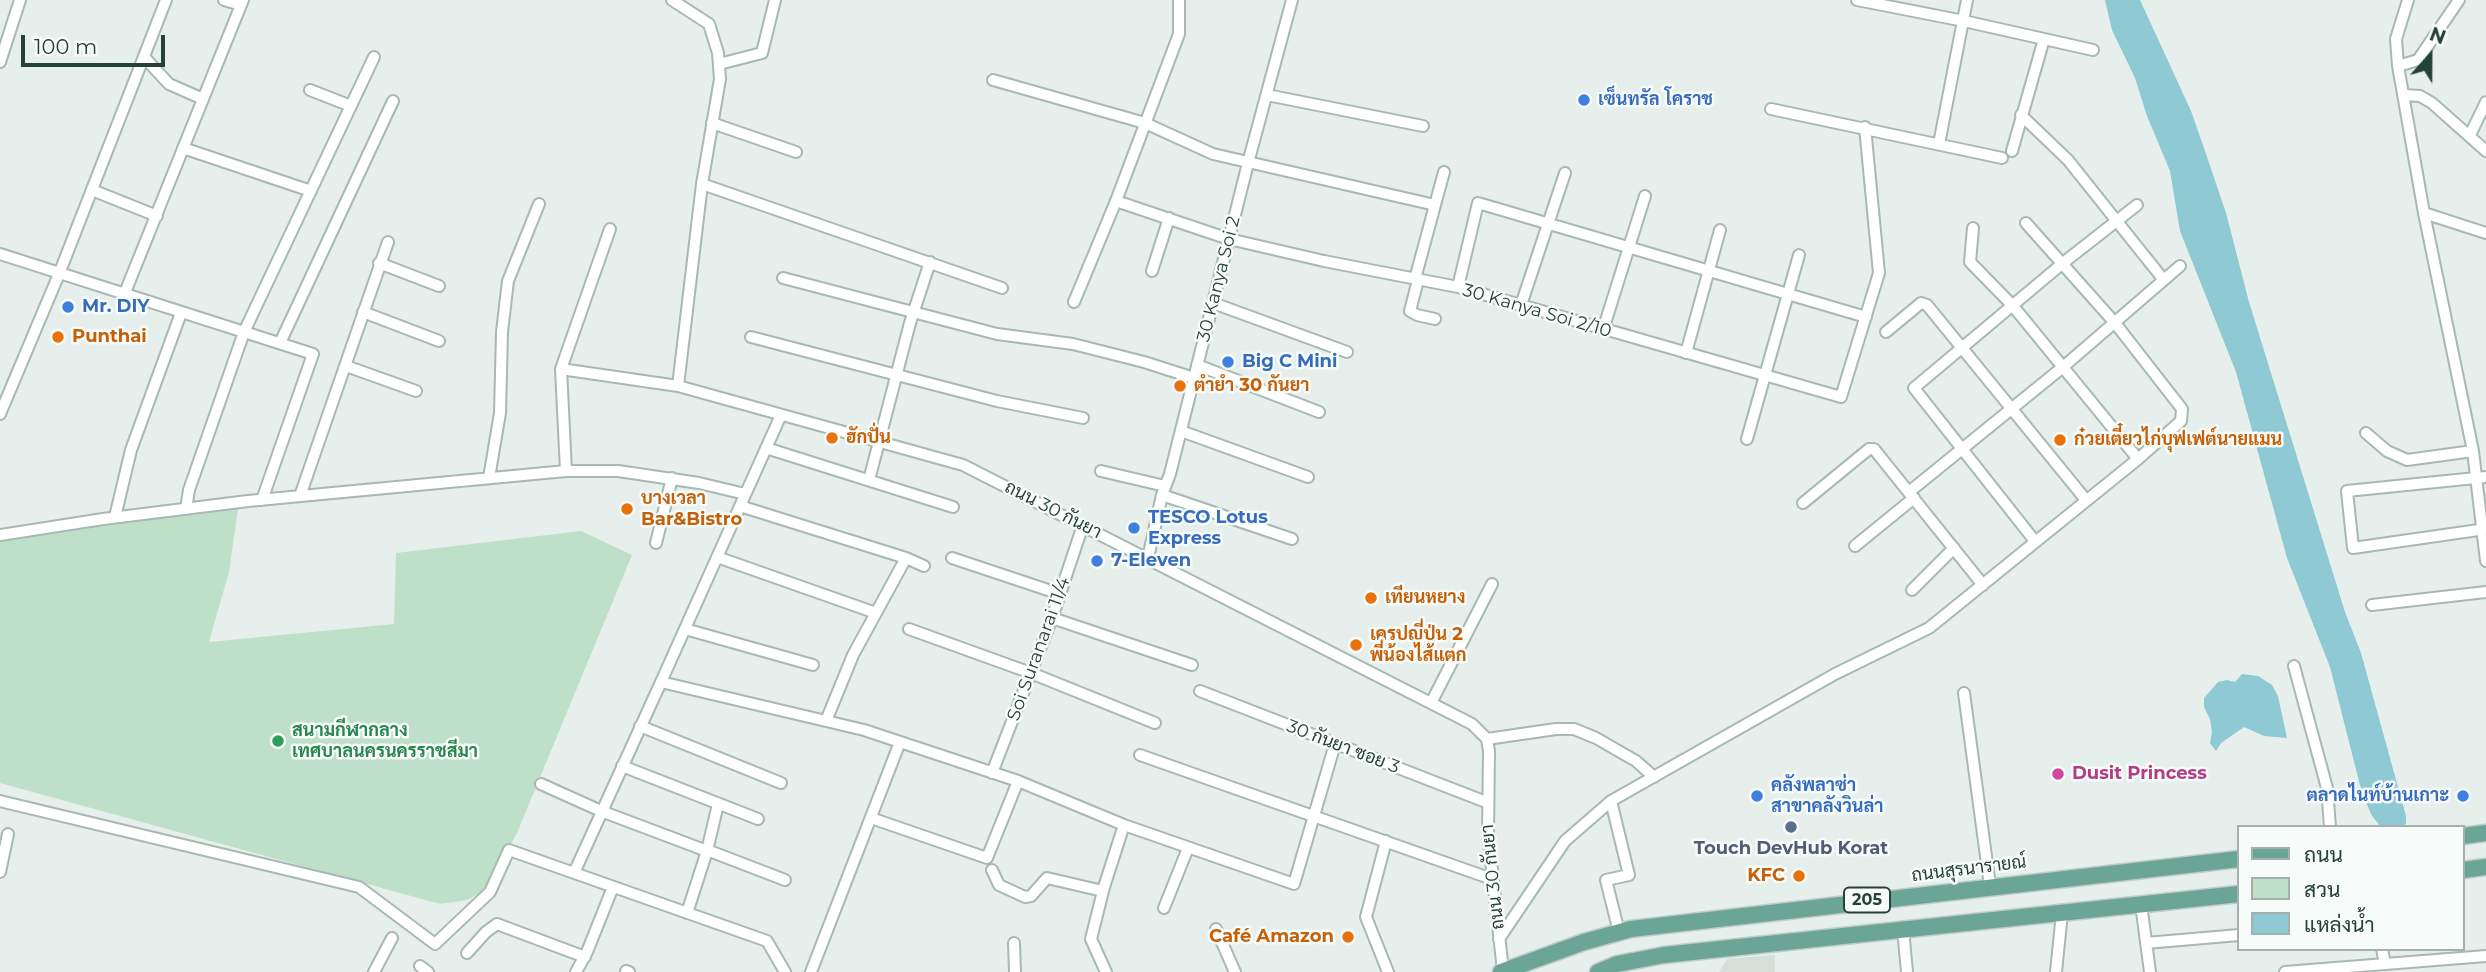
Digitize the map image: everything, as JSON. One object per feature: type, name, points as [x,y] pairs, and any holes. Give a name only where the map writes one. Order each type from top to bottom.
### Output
[{"type":"main road","points":[[2465,835],[2486,833]]},
{"type":"main road","name":"ถนนสุรนารายณ์","points":[[1502,971],[1584,942],[1631,929],[2238,859]]},
{"type":"main road","points":[[2465,870],[2486,867]]},
{"type":"main road","name":"205","points":[[1598,972],[1617,964],[1664,954],[2238,894]]},
{"type":"street","points":[[0,62],[20,0]]},
{"type":"street","points":[[0,415],[59,274],[166,0]]},
{"type":"street","points":[[124,295],[242,3],[224,0]]},
{"type":"street","points":[[671,0],[709,24],[718,53],[720,79],[702,184],[678,386]]},
{"type":"street","points":[[719,64],[762,53],[775,0]]},
{"type":"street","points":[[1074,302],[1116,201],[1179,34],[1179,0]]},
{"type":"street","name":"30 Kanya Soi 2","points":[[1148,558],[1292,0]]},
{"type":"street","points":[[1857,0],[2093,50]]},
{"type":"street","points":[[1940,144],[1967,0]]},
{"type":"street","points":[[2408,0],[2396,39],[2398,66],[2424,213],[2473,452],[2482,477],[2486,561]]},
{"type":"street","points":[[2398,66],[2418,60],[2459,0]]},
{"type":"street","points":[[2012,150],[2044,39]]},
{"type":"street","points":[[144,57],[170,85],[203,99]]},
{"type":"street","points":[[186,509],[189,490],[244,332],[374,57]]},
{"type":"street","points":[[993,80],[1051,99],[1146,123],[1213,154],[1435,205]]},
{"type":"street","points":[[310,90],[351,106]]},
{"type":"street","points":[[1267,95],[1423,126]]},
{"type":"street","points":[[2403,95],[2420,96],[2431,103],[2486,151]]},
{"type":"street","points":[[280,343],[393,101]]},
{"type":"street","points":[[2470,135],[2486,102]]},
{"type":"street","points":[[1771,109],[2002,158]]},
{"type":"street","points":[[2021,115],[2068,160],[2164,279]]},
{"type":"street","points":[[712,123],[796,152]]},
{"type":"street","points":[[1458,287],[1478,203],[1866,317],[1879,273],[1865,127]]},
{"type":"street","points":[[183,148],[311,191]]},
{"type":"street","points":[[1435,319],[1417,316],[1410,311],[1444,172]]},
{"type":"street","points":[[1521,305],[1565,173]]},
{"type":"street","points":[[702,184],[1002,288]]},
{"type":"street","points":[[92,190],[157,216]]},
{"type":"street","points":[[1603,330],[1645,196]]},
{"type":"street","name":"30 Kanya Soi 2/10","points":[[1116,201],[1229,239],[1458,287],[1841,397],[1866,317]]},
{"type":"street","points":[[489,478],[500,414],[502,332],[508,281],[539,204]]},
{"type":"street","points":[[2034,540],[1914,388],[2063,263],[2137,205]]},
{"type":"street","points":[[2424,213],[2486,233]]},
{"type":"street","points":[[1152,271],[1169,218]]},
{"type":"street","points":[[1499,939],[1565,841],[1611,801],[1835,674],[1929,628],[2181,421],[2182,409],[2115,323],[2026,223]]},
{"type":"street","points":[[1973,228],[1970,262],[2013,306],[2137,459]]},
{"type":"street","points":[[566,471],[561,369],[610,229]]},
{"type":"street","points":[[1686,354],[1720,230]]},
{"type":"street","points":[[300,496],[388,242]]},
{"type":"street","points":[[0,254],[313,354],[262,500]]},
{"type":"street","points":[[1747,439],[1799,255]]},
{"type":"street","points":[[869,480],[913,314],[930,262]]},
{"type":"street","points":[[379,264],[439,286]]},
{"type":"street","points":[[1855,546],[1960,449],[2063,367],[2180,266]]},
{"type":"street","points":[[783,278],[997,334],[1073,344],[1194,378]]},
{"type":"street","points":[[1213,303],[1347,352]]},
{"type":"street","points":[[1886,332],[1924,303],[2086,500]]},
{"type":"street","points":[[363,312],[439,341]]},
{"type":"street","points":[[115,517],[131,450],[181,313]]},
{"type":"street","points":[[751,337],[997,401],[1083,418]]},
{"type":"street","points":[[1197,365],[1319,412]]},
{"type":"street","points":[[346,366],[416,391]]},
{"type":"street","name":"ถนน 30 กันยา","points":[[561,369],[678,386],[963,464],[1472,724],[1487,739],[1489,751],[1486,802],[1502,971]]},
{"type":"street","points":[[574,873],[781,415]]},
{"type":"street","points":[[1181,431],[1308,477]]},
{"type":"street","points":[[2366,433],[2387,452],[2407,460],[2473,452]]},
{"type":"street","points":[[766,448],[953,506]]},
{"type":"street","points":[[1803,503],[1872,448],[1983,585]]},
{"type":"street","points":[[0,535],[115,517],[262,500],[566,471],[618,471],[672,478],[745,494]]},
{"type":"street","points":[[1101,471],[1164,491],[1292,539]]},
{"type":"street","points":[[2482,477],[2347,491],[2353,548],[2484,529]]},
{"type":"street","points":[[656,543],[672,478]]},
{"type":"street","points":[[740,506],[924,566]]},
{"type":"street","name":"Soi Suranarai 11/4","points":[[992,773],[1052,618],[1083,525]]},
{"type":"street","points":[[1912,590],[1954,548]]},
{"type":"street","points":[[717,556],[876,613]]},
{"type":"street","points":[[826,721],[853,655],[906,558]]},
{"type":"street","points":[[953,558],[1060,594]]},
{"type":"street","points":[[1431,702],[1492,584]]},
{"type":"street","points":[[2372,605],[2486,592]]},
{"type":"street","points":[[1052,618],[1192,665]]},
{"type":"street","points":[[685,629],[813,665]]},
{"type":"street","points":[[909,629],[1031,673],[1155,723]]},
{"type":"street","points":[[2294,666],[2327,788],[2330,825]]},
{"type":"street","points":[[661,682],[864,730],[1018,781],[1124,825],[1294,884],[1335,744]]},
{"type":"street","name":"30 กันยา ซอย 3","points":[[1200,691],[1486,802]]},
{"type":"street","points":[[1964,693],[1990,886]]},
{"type":"street","points":[[640,726],[782,783]]},
{"type":"street","points":[[1487,739],[1574,729],[1636,761],[1654,776]]},
{"type":"street","points":[[811,972],[900,743]]},
{"type":"street","points":[[1140,755],[1492,879]]},
{"type":"street","points":[[622,766],[758,820]]},
{"type":"street","points":[[871,818],[987,858],[1018,781]]},
{"type":"street","points":[[541,784],[601,811],[785,880]]},
{"type":"street","points":[[0,801],[359,887],[435,944],[490,892],[509,850],[767,941],[785,972]]},
{"type":"street","points":[[1611,801],[1629,874],[1606,880],[1619,932]]},
{"type":"street","points":[[688,913],[718,804]]},
{"type":"street","points":[[1106,972],[1091,939],[1124,825]]},
{"type":"street","points":[[0,872],[8,834]]},
{"type":"street","points":[[1386,841],[1366,917],[1388,972]]},
{"type":"street","points":[[1164,908],[1188,848]]},
{"type":"street","points":[[992,870],[999,885],[1025,897],[1031,896],[1047,878],[1103,891]]},
{"type":"street","points":[[576,972],[585,957],[613,887]]},
{"type":"street","points":[[2141,904],[2150,972]]},
{"type":"street","points":[[2056,972],[2063,913]]},
{"type":"street","points":[[467,953],[496,924],[585,957]]},
{"type":"street","points":[[1216,929],[1235,972]]},
{"type":"street","points":[[1903,929],[1906,972]]},
{"type":"street","points":[[2146,943],[2238,935]]},
{"type":"street","points":[[374,972],[392,938]]},
{"type":"street","points":[[1014,943],[1015,972]]},
{"type":"street","points":[[2382,951],[2385,964]]},
{"type":"street","points":[[2285,972],[2486,956]]},
{"type":"shaded area","points":[[1775,955],[1775,972],[1719,972],[1727,959]]},
{"type":"green space","name":"สนามกีฬากลาง เทศบาลนครนครราชสีมา","points":[[239,502],[229,572],[209,642],[394,624],[396,553],[581,531],[632,555],[517,833],[486,889],[467,900],[440,904],[0,783],[0,536]]},
{"type":"water","points":[[2105,0],[2140,0],[2191,111],[2226,213],[2249,302],[2345,612],[2361,653],[2406,816],[2404,825],[2379,825],[2362,793],[2330,667],[2287,558],[2236,372],[2180,231],[2170,171],[2147,116],[2135,78],[2112,30]]},
{"type":"water","points":[[2242,674],[2258,676],[2272,685],[2278,696],[2287,738],[2264,736],[2244,727],[2221,743],[2216,751],[2210,743],[2212,732],[2204,698],[2218,682],[2235,682]]},
{"type":"place","name":"เซ็นทรัล โคราช","points":[[1584,100]]},
{"type":"place","name":"Mr. DIY","points":[[68,307]]},
{"type":"place","name":"Punthai","points":[[58,337]]},
{"type":"place","name":"Big C Mini","points":[[1228,362]]},
{"type":"place","name":"ตำยำ 30 กันยา","points":[[1180,386]]},
{"type":"place","name":"ฮักปั่น","points":[[832,438]]},
{"type":"place","name":"ก๋วยเตี๋ยวไก่บุฟเฟต์นายแมน","points":[[2060,440]]},
{"type":"place","name":"บางเวลา Bar&Bistro","points":[[627,509]]},
{"type":"place","name":"TESCO Lotus Express","points":[[1134,528]]},
{"type":"place","name":"7-Eleven","points":[[1097,561]]},
{"type":"place","name":"เทียนหยาง","points":[[1371,598]]},
{"type":"place","name":"เครปญี่ปุ่น 2 พี่น้องไส้แตก","points":[[1356,645]]},
{"type":"place","name":"สนามกีฬากลาง เทศบาลนครนครราชสีมา","points":[[278,741]]},
{"type":"place","name":"Dusit Princess","points":[[2058,774]]},
{"type":"place","name":"คลังพลาซ่า สาขาคลังวินล่า","points":[[1757,796]]},
{"type":"place","name":"ตลาดไนท์บ้านเกาะ","points":[[2463,796]]},
{"type":"place","name":"Touch DevHub Korat","points":[[1791,827]]},
{"type":"place","name":"KFC","points":[[1799,876]]},
{"type":"place","name":"Café Amazon","points":[[1348,937]]}]
